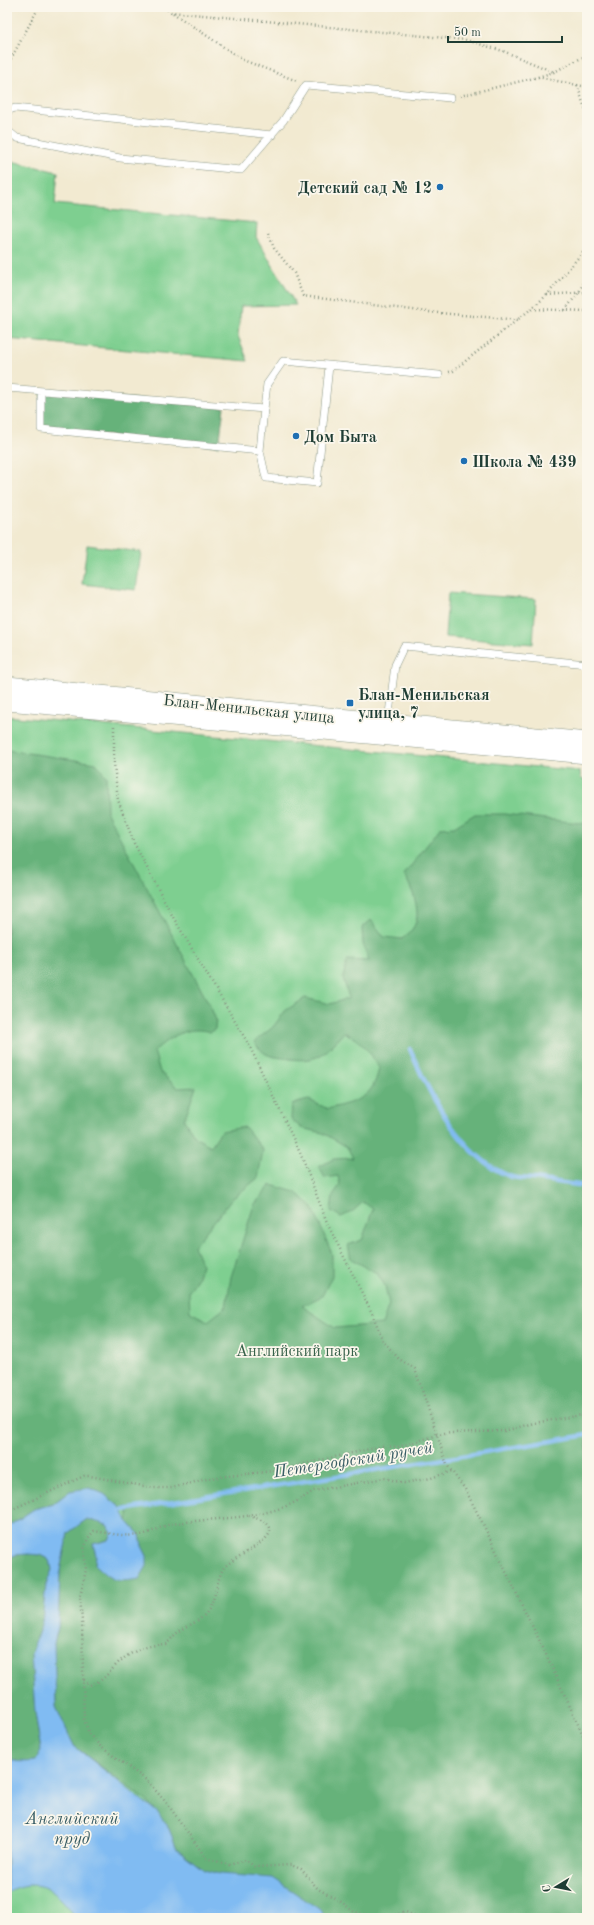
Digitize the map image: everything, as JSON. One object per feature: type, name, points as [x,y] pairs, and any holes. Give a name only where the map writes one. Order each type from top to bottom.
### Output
[{"type":"street","name":"Блан-Менильская улица","points":[[7,685],[388,729],[587,755]]},
{"type":"street","name":"Блан-Менильская улица","points":[[7,702],[116,712],[587,740]]},
{"type":"lane","points":[[7,130],[17,138],[120,158],[241,170],[272,135],[307,85],[450,98]]},
{"type":"lane","points":[[7,111],[15,108],[272,135]]},
{"type":"lane","points":[[329,366],[317,483],[266,478],[260,451],[267,384],[283,361],[439,375]]},
{"type":"lane","points":[[7,388],[264,409]]},
{"type":"lane","points":[[41,391],[41,430],[260,451]]},
{"type":"lane","points":[[388,729],[395,665],[404,646],[587,664]]},
{"type":"path","points":[[7,66],[39,7]]},
{"type":"path","points":[[164,7],[243,60],[307,85]]},
{"type":"path","points":[[171,12],[466,40],[503,51],[554,72]]},
{"type":"path","points":[[450,98],[554,72],[587,55]]},
{"type":"path","points":[[538,77],[587,87]]},
{"type":"path","points":[[577,85],[587,114]]},
{"type":"path","points":[[268,233],[274,248],[294,273],[303,296],[428,312],[519,320]]},
{"type":"path","points":[[439,375],[453,371],[519,320],[547,295],[587,247]]},
{"type":"path","points":[[565,310],[579,292],[587,276]]},
{"type":"path","points":[[547,295],[587,292]]},
{"type":"path","points":[[531,309],[587,311]]},
{"type":"path","points":[[116,712],[114,764],[118,800],[134,843],[176,923],[249,1045],[300,1155],[328,1225],[372,1313],[383,1340],[399,1359],[415,1370],[448,1465],[465,1489],[482,1522],[543,1648],[587,1744]]},
{"type":"path","points":[[7,1508],[13,1509],[84,1476],[154,1488],[172,1488],[210,1478],[273,1471],[382,1446],[398,1448],[438,1435],[504,1431],[534,1423],[587,1414]]},
{"type":"path","points":[[419,1918],[406,1912],[382,1918],[354,1912],[340,1901],[318,1889],[301,1868],[291,1865],[255,1867],[246,1860],[229,1865],[206,1858],[166,1802],[145,1779],[101,1747],[90,1734],[84,1719],[84,1680],[80,1597],[86,1570],[84,1549],[88,1538],[94,1531],[140,1535],[153,1529],[172,1524],[246,1516],[278,1510],[303,1499],[313,1491],[384,1478],[404,1483],[431,1478],[452,1471]]},
{"type":"path","points":[[84,1680],[89,1685],[98,1683],[132,1653],[155,1645],[166,1644],[177,1633],[207,1613],[223,1569],[236,1557],[263,1543],[269,1533],[268,1526],[265,1522],[246,1516]]},
{"type":"green space","points":[[7,160],[58,172],[55,204],[257,223],[256,237],[296,305],[241,306],[238,336],[248,361],[7,339]]},
{"type":"green space","points":[[41,391],[224,407],[219,446],[41,429]]},
{"type":"green space","points":[[87,545],[141,552],[136,590],[82,584]]},
{"type":"green space","points":[[448,593],[536,599],[533,644],[445,637]]},
{"type":"green space","name":"Английский парк","points":[[7,716],[580,771],[581,779],[587,779],[587,1918],[7,1918]]},
{"type":"green space","name":"Английский парк","points":[[7,750],[96,763],[106,776],[107,813],[216,1020],[215,1029],[210,1032],[202,1030],[187,1031],[166,1041],[154,1051],[160,1072],[178,1088],[196,1087],[184,1120],[196,1138],[211,1146],[221,1131],[245,1127],[263,1150],[258,1178],[233,1198],[194,1246],[202,1265],[197,1279],[189,1291],[190,1312],[208,1321],[226,1307],[231,1277],[254,1205],[271,1185],[295,1192],[312,1206],[332,1254],[332,1276],[322,1296],[302,1306],[335,1328],[382,1324],[389,1304],[385,1286],[377,1273],[351,1259],[348,1245],[362,1240],[373,1209],[363,1202],[352,1212],[341,1217],[331,1211],[333,1195],[340,1185],[338,1176],[325,1178],[319,1167],[333,1159],[353,1158],[347,1147],[323,1133],[301,1128],[291,1119],[292,1104],[309,1100],[328,1109],[362,1098],[372,1087],[379,1068],[372,1056],[364,1047],[356,1039],[344,1032],[324,1053],[318,1057],[303,1060],[269,1055],[260,1050],[254,1042],[273,1027],[285,1011],[305,998],[330,1004],[349,998],[343,978],[347,960],[369,961],[363,944],[362,928],[371,920],[384,937],[402,939],[411,931],[416,922],[417,909],[413,894],[404,875],[440,828],[454,827],[475,814],[504,814],[587,824],[587,1918],[327,1918],[319,1909],[204,1870],[177,1849],[169,1829],[147,1801],[74,1746],[56,1707],[54,1643],[58,1627],[60,1570],[68,1533],[87,1519],[107,1524],[112,1533],[109,1540],[93,1544],[96,1555],[95,1565],[147,1556],[142,1546],[140,1535],[127,1521],[129,1514],[127,1507],[121,1508],[104,1494],[70,1491],[53,1504],[34,1509],[12,1524],[7,1525]]},
{"type":"green space","points":[[15,1555],[40,1555],[48,1559],[52,1570],[46,1585],[42,1622],[31,1654],[35,1712],[41,1751],[36,1761],[21,1762],[7,1758],[7,1559]]},
{"type":"water","name":"Английский пруд","points":[[89,1488],[104,1494],[121,1508],[127,1521],[140,1535],[142,1546],[147,1556],[147,1566],[139,1579],[124,1581],[114,1580],[95,1565],[96,1555],[93,1544],[109,1540],[112,1533],[107,1525],[87,1519],[68,1533],[60,1570],[58,1627],[54,1643],[56,1707],[74,1746],[158,1813],[169,1829],[177,1849],[204,1870],[219,1874],[273,1878],[319,1909],[327,1918],[76,1918],[62,1900],[47,1888],[29,1885],[18,1887],[7,1892],[7,1758],[10,1760],[25,1762],[36,1761],[41,1750],[35,1712],[31,1654],[42,1622],[46,1585],[52,1570],[48,1559],[40,1555],[15,1555],[7,1559],[7,1525],[12,1524],[34,1509],[53,1504],[70,1491]]},
{"type":"waterway","points":[[410,1049],[437,1104],[449,1122],[476,1154],[492,1167],[514,1178],[587,1186]]},
{"type":"waterway","name":"Петергофский ручей","points":[[123,1510],[587,1435]]},
{"type":"place","name":"Детский сад № 12","points":[[440,187]]},
{"type":"place","name":"Дом Быта","points":[[296,436]]},
{"type":"place","name":"Школа № 439","points":[[464,461]]},
{"type":"place","name":"Блан-Менильская улица, 7","points":[[350,703]]}]
